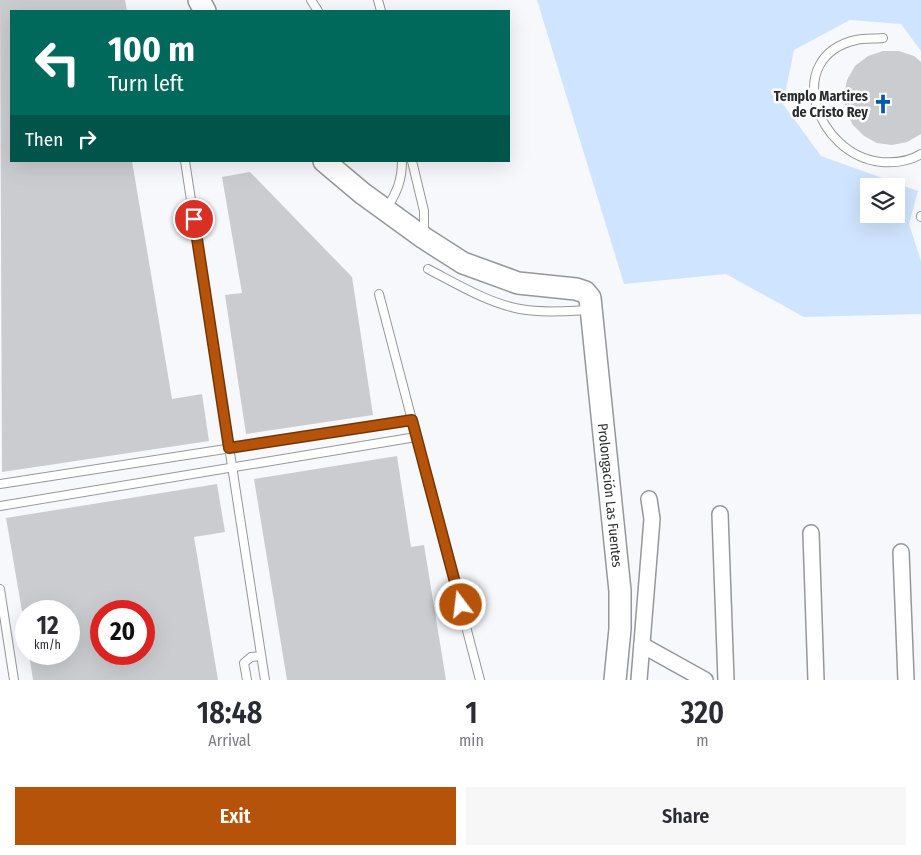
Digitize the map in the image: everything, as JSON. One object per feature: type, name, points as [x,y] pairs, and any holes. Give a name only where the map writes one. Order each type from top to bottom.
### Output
[{"type":"street","name":"Prolongación Las Fuentes","points":[[325,162],[424,238],[463,263],[518,283],[576,288],[585,292],[590,298],[620,591],[620,629],[615,680]]},
{"type":"street","points":[[639,680],[652,519],[649,499]]},
{"type":"street","points":[[720,514],[726,680]]},
{"type":"street","points":[[811,533],[816,680]]},
{"type":"street","points":[[901,552],[906,680]]},
{"type":"street","points":[[642,645],[705,680]]},
{"type":"lane","points":[[883,38],[857,39],[833,49],[819,65],[814,93],[822,122],[841,146],[869,161],[892,163],[921,154]]},
{"type":"lane","points":[[185,162],[265,680]]},
{"type":"lane","points":[[386,209],[397,193],[402,178],[402,162]]},
{"type":"lane","points":[[412,162],[424,211],[424,238]]},
{"type":"lane","points":[[428,269],[474,292],[519,309],[544,312],[592,310]]},
{"type":"lane","points":[[379,294],[480,680]]},
{"type":"lane","points":[[0,484],[412,420]]},
{"type":"lane","points":[[0,506],[416,437]]},
{"type":"lane","points":[[0,589],[14,680]]},
{"type":"lane","points":[[247,680],[244,662],[251,657],[261,656]]},
{"type":"shaded area","points":[[537,0],[921,0],[921,51],[901,24],[850,20],[794,50],[783,104],[821,156],[882,178],[860,178],[860,223],[905,223],[905,186],[918,191],[909,224],[921,261],[921,314],[804,317],[726,274],[624,284]]},
{"type":"building","points":[[0,0],[125,0],[127,10],[10,10],[10,162],[132,162],[172,399],[202,394],[209,441],[2,472]]},
{"type":"building","name":"Templo Martires de Cristo Rey","points":[[883,51],[899,51],[914,56],[921,62],[921,134],[907,142],[892,145],[877,143],[864,136],[853,125],[846,112],[844,96],[847,80],[855,66],[868,56]]},
{"type":"building","points":[[250,172],[352,277],[373,415],[246,434],[225,295],[242,293],[222,177]]},
{"type":"building","points":[[397,456],[411,547],[424,545],[446,680],[287,680],[254,479]]},
{"type":"building","points":[[217,484],[225,532],[194,537],[218,680],[33,680],[31,665],[80,665],[80,600],[20,600],[6,518]]},
{"type":"place","name":"Templo Martires de Cristo Rey","points":[[883,104]]},
{"type":"route","points":[[194,219],[229,448],[412,420],[461,605]]}]
